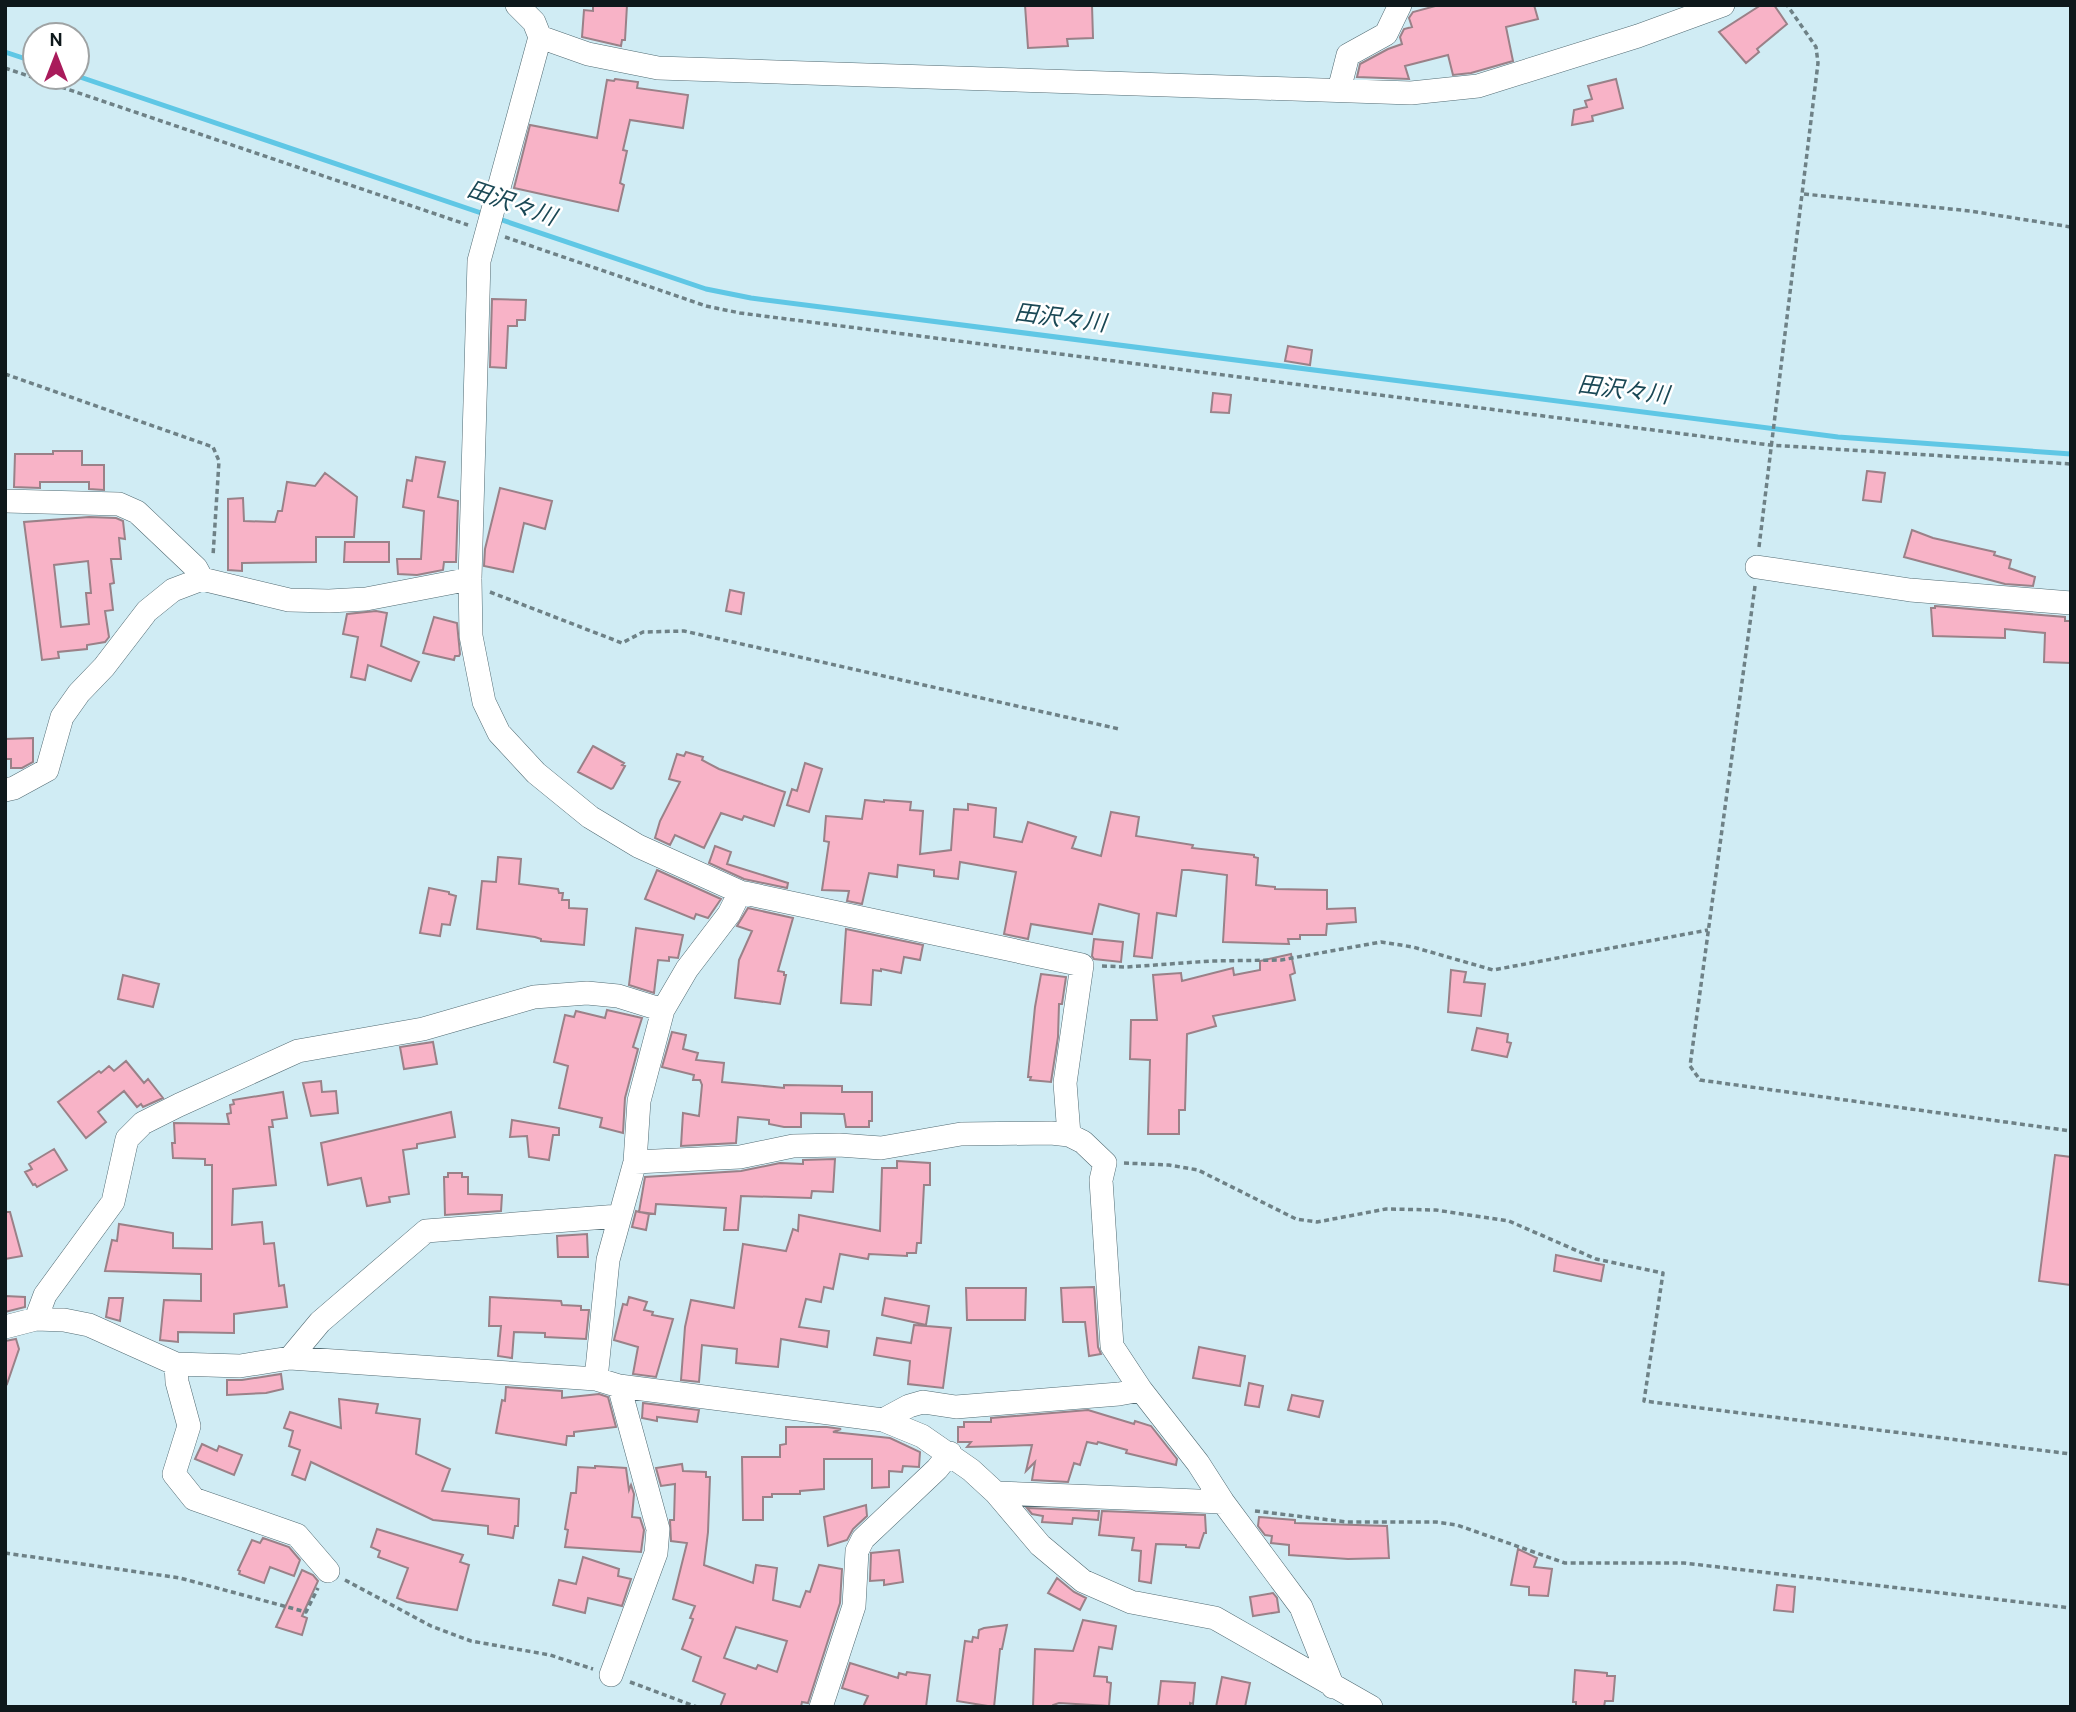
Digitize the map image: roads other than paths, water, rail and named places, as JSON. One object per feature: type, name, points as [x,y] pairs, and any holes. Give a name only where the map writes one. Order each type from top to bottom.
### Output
[{"type":"street","points":[[517,5],[534,22],[540,37],[479,261],[470,579],[471,636],[484,702],[499,733],[536,773],[590,817],[638,846],[740,892],[1082,965],[1065,1083],[1069,1135]]},
{"type":"street","points":[[1339,90],[1348,55],[1386,34],[1400,5]]},
{"type":"street","points":[[540,37],[588,54],[658,68],[1411,93],[1478,86],[1638,36],[1723,5]]},
{"type":"street","points":[[5,501],[119,505],[137,512],[207,580],[289,600],[366,599],[470,579]]},
{"type":"street","points":[[1757,567],[1910,590],[2071,603]]},
{"type":"street","points":[[5,790],[14,788],[47,769],[62,717],[147,611],[173,590],[207,580]]},
{"type":"street","points":[[596,1379],[608,1260],[635,1162],[639,1101],[663,1010],[687,969],[729,914],[740,892]]},
{"type":"street","points":[[36,1318],[46,1295],[113,1202],[127,1139],[143,1123],[179,1105],[298,1051],[423,1029],[534,997],[587,993],[618,996],[663,1010]]},
{"type":"street","points":[[635,1162],[740,1157],[793,1146],[881,1148],[961,1134],[1051,1133],[1069,1135],[1083,1142],[1105,1163],[1101,1180],[1112,1346],[1141,1390],[1198,1463],[1223,1502],[1301,1607],[1333,1687]]},
{"type":"street","points":[[290,1357],[320,1322],[426,1231],[619,1216]]},
{"type":"street","points":[[5,1327],[36,1318],[89,1325],[176,1364],[240,1366],[290,1357],[596,1379],[619,1385],[883,1420],[922,1436],[950,1453],[996,1493],[1040,1545],[1083,1581],[1131,1602],[1215,1618],[1371,1707]]},
{"type":"street","points":[[176,1364],[177,1382],[189,1426],[174,1474],[194,1499],[297,1535],[328,1571]]},
{"type":"street","points":[[611,1675],[656,1553],[658,1529],[619,1385]]},
{"type":"street","points":[[883,1420],[923,1402],[956,1407],[1141,1390]]},
{"type":"street","points":[[821,1707],[854,1606],[857,1551],[863,1539],[937,1469],[950,1453]]},
{"type":"street","points":[[996,1493],[1223,1502]]},
{"type":"waterway","name":"田沢々川","points":[[5,52],[21,57]]},
{"type":"waterway","name":"田沢々川","points":[[91,81],[487,215]]},
{"type":"waterway","name":"田沢々川","points":[[496,218],[706,289],[751,298],[1838,437],[2071,454]]}]
